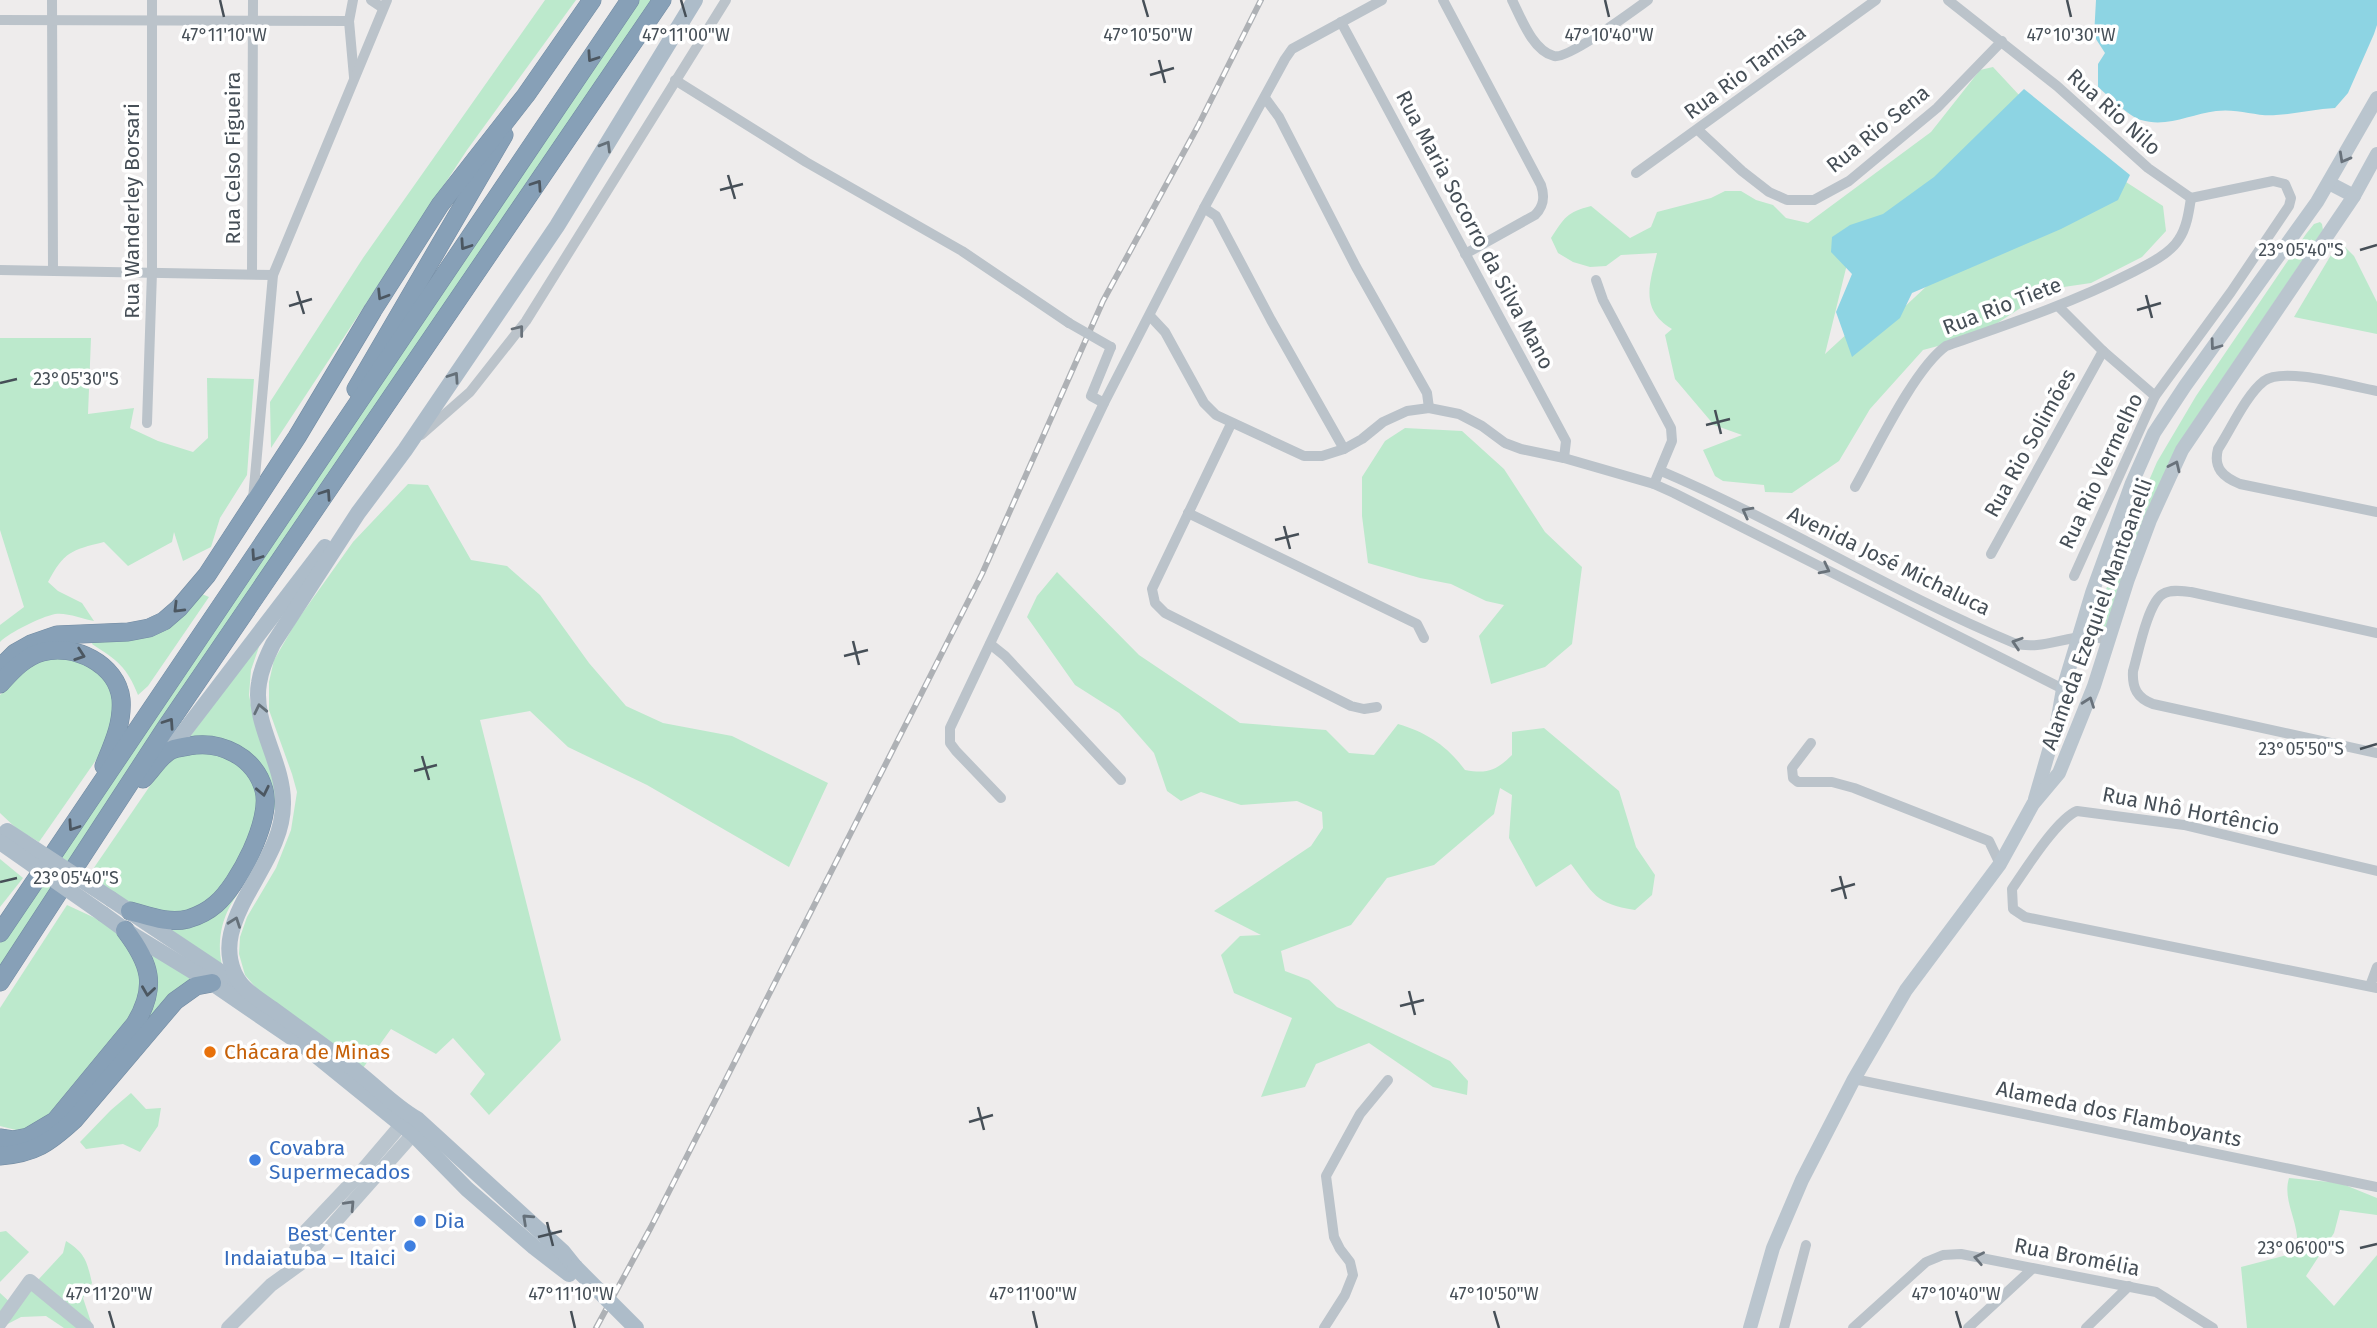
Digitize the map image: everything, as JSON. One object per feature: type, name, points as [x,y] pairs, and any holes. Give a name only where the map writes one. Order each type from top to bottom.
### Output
[{"type":"highway","points":[[0,668],[15,653],[57,635],[128,632],[149,628],[164,621],[179,608],[207,575],[298,438],[373,310],[440,205],[526,95],[592,0]]},
{"type":"highway","points":[[0,933],[630,0]]},
{"type":"highway","points":[[0,982],[165,729],[662,0]]},
{"type":"highway","points":[[282,517],[497,150],[526,95]]},
{"type":"highway","points":[[0,684],[20,663],[41,652],[61,649],[84,654],[101,664],[108,672],[121,696],[119,729],[93,796]]},
{"type":"highway","points":[[106,821],[170,750],[194,745],[216,745],[246,760],[257,772],[265,792],[263,823],[236,879],[218,903],[203,913],[174,921],[130,911]]},
{"type":"highway","points":[[0,922],[18,906]]},
{"type":"highway","points":[[0,992],[36,930]]},
{"type":"highway","points":[[0,1138],[13,1140],[28,1136],[55,1121],[135,1024],[146,1003],[150,981],[143,955],[125,930]]},
{"type":"highway","points":[[0,1156],[40,1148],[55,1138],[74,1120],[175,1001],[196,986],[212,983]]},
{"type":"main road","points":[[242,987],[231,966],[231,934],[240,908],[269,855],[279,829],[283,804],[281,777],[260,713],[258,683],[263,664],[273,643],[358,513],[405,450],[557,226],[695,0]]},
{"type":"main road","name":"Alameda Ezequiel Mantoanelli","points":[[2033,804],[2079,638],[2132,483],[2154,433],[2317,202],[2377,98]]},
{"type":"main road","name":"Alameda Ezequiel Mantoanelli","points":[[1750,1328],[1773,1248],[1797,1192],[1854,1079],[1906,990],[2000,864],[2033,804],[2059,773],[2078,731],[2150,520],[2182,450],[2354,196],[2377,154]]},
{"type":"main road","points":[[2329,183],[2354,196]]},
{"type":"main road","points":[[2317,202],[2339,218]]},
{"type":"main road","points":[[170,750],[338,530],[358,513]]},
{"type":"main road","points":[[2057,723],[2078,731]]},
{"type":"main road","points":[[2,833],[107,906],[125,930],[212,983],[307,1048],[406,1123],[443,1142]]},
{"type":"main road","points":[[107,906],[130,911],[242,987],[356,1071],[488,1208],[534,1247],[572,1270],[636,1328]]},
{"type":"main road","points":[[228,1328],[271,1285],[300,1264],[378,1164],[406,1123],[417,1119],[563,1252],[572,1270],[622,1328]]},
{"type":"main road","points":[[288,1274],[300,1237],[378,1164]]},
{"type":"main road","points":[[0,1323],[30,1281],[87,1328]]},
{"type":"street","points":[[52,0],[53,270]]},
{"type":"street","name":"Rua Wanderley Borsari","points":[[147,423],[152,272],[152,0]]},
{"type":"street","name":"Rua Celso Figueira","points":[[252,274],[253,0]]},
{"type":"street","points":[[353,0],[349,21],[354,81]]},
{"type":"street","points":[[252,506],[273,275],[385,4],[371,0]]},
{"type":"street","points":[[405,450],[470,392],[526,321],[726,0]]},
{"type":"street","points":[[1001,798],[950,743],[950,728],[1104,403],[1204,208],[1292,49],[1382,0]]},
{"type":"street","points":[[1443,0],[1541,185],[1544,201],[1535,215],[1465,254]]},
{"type":"street","points":[[1512,0],[1537,45],[1559,57],[1582,45],[1648,0]]},
{"type":"street","name":"Rua Rio Tamisa","points":[[1636,173],[1876,0]]},
{"type":"street","name":"Rua Rio Nilo","points":[[1948,0],[2057,86],[2148,168],[2191,198]]},
{"type":"street","points":[[0,20],[349,21]]},
{"type":"street","name":"Rua Maria Socorro da Silva Mano","points":[[1341,22],[1566,441],[1564,458]]},
{"type":"street","name":"Rua Rio Sena","points":[[1698,130],[1769,192],[1787,200],[1814,201],[1849,181],[1937,108],[2002,41]]},
{"type":"street","points":[[676,80],[806,162],[962,251],[1069,323],[1111,347],[1091,396],[1104,403]]},
{"type":"street","points":[[1150,316],[1166,332],[1209,409],[1231,424],[1311,458],[1344,449],[1383,422],[1407,411],[1429,408],[1427,393],[1356,267],[1279,117],[1265,98]]},
{"type":"street","name":"Rua Rio Vermelho","points":[[2074,576],[2155,396],[2231,292],[2289,206],[2291,198],[2289,188],[2285,184],[2273,181],[2191,198]]},
{"type":"street","name":"Rua Rio Tiete","points":[[1855,488],[1898,411],[1938,352],[1946,346],[2059,307],[2133,272],[2171,248],[2179,239],[2191,198]]},
{"type":"street","points":[[1204,208],[1216,216],[1344,449]]},
{"type":"street","points":[[0,270],[273,275]]},
{"type":"street","points":[[1596,280],[1603,299],[1671,428],[1672,441],[1654,484]]},
{"type":"street","points":[[2059,307],[2103,351],[2155,396]]},
{"type":"street","name":"Rua Rio Solimões","points":[[1991,554],[2103,351]]},
{"type":"street","points":[[2377,391],[2291,375],[2270,377],[2254,392],[2216,456],[2220,471],[2226,478],[2240,484],[2377,512]]},
{"type":"street","name":"Avenida José Michaluca","points":[[1429,408],[1459,414],[1513,446],[1654,484],[2063,689]]},
{"type":"street","points":[[1231,424],[1152,589],[1155,603],[1165,613],[1352,706],[1364,709],[1377,707]]},
{"type":"street","name":"Avenida José Michaluca","points":[[1661,471],[1704,489],[1788,534],[2014,643],[2028,647],[2079,638],[2094,637],[2108,641]]},
{"type":"street","points":[[1188,513],[1417,624],[1424,638]]},
{"type":"street","points":[[2377,634],[2191,592],[2167,592],[2159,597],[2150,613],[2132,680],[2136,693],[2153,704],[2377,753]]},
{"type":"street","points":[[990,644],[1005,656],[1121,780]]},
{"type":"street","points":[[1811,743],[1792,768],[1793,779],[1798,782],[1832,782],[1854,788],[1969,832],[1989,841],[2000,864]]},
{"type":"street","name":"Rua Nhô Hortêncio","points":[[2374,987],[2035,919],[2018,914],[2013,909],[2011,889],[2065,817],[2077,811],[2183,825],[2377,871]]},
{"type":"street","points":[[2374,987],[2377,967]]},
{"type":"street","name":"Alameda dos Flamboyants","points":[[1854,1079],[2377,1187]]},
{"type":"street","points":[[1324,1328],[1345,1295],[1353,1275],[1350,1262],[1339,1249],[1334,1237],[1326,1176],[1360,1114],[1388,1080]]},
{"type":"street","points":[[311,1226],[308,1232],[310,1238],[322,1237]]},
{"type":"street","points":[[1784,1328],[1806,1245]]},
{"type":"street","name":"Rua Bromélia","points":[[1853,1328],[1926,1262],[1943,1255],[1961,1254],[2155,1292],[2208,1327]]},
{"type":"street","points":[[1968,1328],[2032,1269]]},
{"type":"street","points":[[2086,1328],[2129,1286]]},
{"type":"green space","points":[[545,0],[576,0],[467,150],[271,448],[270,402],[363,258]]},
{"type":"green space","points":[[638,0],[656,0],[0,969],[0,943]]},
{"type":"green space","points":[[1993,67],[2020,96],[2003,147],[1850,252],[1825,354],[1850,331],[1883,327],[1930,283],[2064,226],[2126,182],[2163,206],[2166,231],[2142,257],[2091,283],[2050,289],[1979,335],[1923,350],[1870,409],[1839,461],[1792,493],[1765,492],[1764,485],[1723,481],[1715,476],[1703,450],[1742,435],[1714,425],[1675,379],[1665,335],[1672,329],[1655,313],[1651,304],[1650,285],[1657,253],[1621,255],[1606,266],[1590,267],[1573,262],[1558,253],[1551,238],[1555,231],[1571,213],[1591,206],[1630,238],[1651,227],[1657,212],[1711,198],[1725,191],[1741,191],[1756,200],[1773,205],[1786,218],[1808,223],[1931,132],[1980,70]]},
{"type":"green space","points":[[2320,222],[2323,230],[2187,431],[2104,639],[2092,630],[2094,622],[2131,522],[2157,462],[2196,396],[2306,234],[2314,224]]},
{"type":"green space","points":[[2345,247],[2354,256],[2377,302],[2377,334],[2294,317],[2334,250]]},
{"type":"green space","points":[[0,338],[91,338],[88,414],[134,408],[130,428],[158,441],[193,452],[208,438],[207,378],[254,379],[247,475],[220,518],[211,547],[183,561],[174,532],[172,542],[128,566],[104,542],[76,550],[64,558],[48,582],[58,591],[82,603],[94,621],[55,614],[26,625],[0,642],[0,625],[24,607],[0,530]]},
{"type":"green space","points":[[1405,428],[1462,431],[1504,469],[1545,532],[1582,567],[1572,644],[1545,667],[1491,684],[1479,636],[1504,605],[1486,601],[1451,584],[1368,563],[1362,516],[1362,477],[1385,441]]},
{"type":"green space","points":[[408,484],[428,485],[471,560],[507,566],[540,595],[589,663],[626,706],[663,723],[732,736],[828,783],[789,867],[647,785],[568,747],[530,711],[480,720],[561,1040],[489,1115],[470,1094],[485,1074],[453,1038],[436,1054],[391,1029],[363,1068],[261,994],[245,975],[239,954],[240,937],[247,917],[276,868],[291,830],[297,792],[269,710],[269,682],[274,660],[296,622],[353,542]]},
{"type":"green space","points":[[1057,572],[1139,655],[1240,723],[1326,730],[1349,753],[1374,755],[1398,724],[1436,741],[1465,770],[1479,772],[1496,768],[1512,755],[1512,732],[1544,728],[1619,791],[1636,847],[1655,875],[1652,895],[1635,910],[1611,904],[1596,896],[1571,864],[1536,887],[1509,838],[1512,795],[1500,788],[1494,814],[1434,865],[1387,878],[1351,925],[1281,951],[1285,971],[1309,980],[1337,1007],[1450,1061],[1468,1081],[1467,1095],[1433,1087],[1369,1043],[1316,1064],[1305,1087],[1261,1097],[1292,1018],[1234,993],[1221,955],[1240,936],[1261,935],[1214,911],[1311,846],[1323,828],[1322,812],[1297,801],[1241,805],[1201,792],[1181,801],[1167,791],[1154,753],[1119,713],[1075,685],[1027,617],[1037,596]]},
{"type":"green space","points":[[202,594],[209,597],[148,686],[138,695],[130,677],[120,665],[92,644],[94,639],[114,639]]},
{"type":"green space","points":[[261,641],[251,670],[249,695],[275,784],[276,810],[271,809],[264,774],[186,742]]},
{"type":"green space","points":[[69,653],[111,683],[115,723],[103,750],[39,842],[17,829],[0,813],[0,695],[31,664]]},
{"type":"green space","points":[[204,750],[244,765],[260,800],[244,853],[212,900],[178,916],[130,906],[89,875],[167,761],[184,753]]},
{"type":"green space","points":[[0,859],[23,878],[0,907]]},
{"type":"green space","points":[[234,893],[237,895],[221,930],[223,969],[159,927]]},
{"type":"green space","points":[[67,905],[108,924],[125,940],[141,973],[141,993],[135,1015],[62,1104],[34,1128],[16,1130],[0,1126],[0,1008]]},
{"type":"green space","points":[[151,953],[197,980],[144,1032],[157,985]]},
{"type":"green space","points":[[131,1093],[146,1109],[161,1108],[158,1126],[140,1152],[123,1144],[86,1149],[80,1142]]},
{"type":"green space","points":[[2289,1178],[2340,1183],[2377,1198],[2377,1215],[2340,1210],[2334,1233],[2306,1276],[2334,1306],[2377,1255],[2377,1328],[2247,1328],[2241,1267],[2295,1253],[2297,1236],[2288,1200]]},
{"type":"green space","points":[[6,1231],[29,1252],[0,1282],[0,1232]]},
{"type":"green space","points":[[66,1241],[81,1254],[88,1269],[92,1283],[83,1298],[93,1328],[64,1328],[46,1316],[21,1317],[0,1328],[0,1293],[14,1306],[63,1253]]},
{"type":"water","points":[[2096,0],[2377,0],[2377,25],[2348,93],[2335,108],[2269,115],[2224,110],[2151,122],[2131,115],[2098,87],[2098,64],[2105,53],[2094,36]]},
{"type":"water","points":[[2024,89],[2130,175],[2118,200],[2061,229],[1912,293],[1900,318],[1852,357],[1836,312],[1852,274],[1831,252],[1832,237],[1850,225],[1883,214],[1934,177]]},
{"type":"railway","points":[[596,1328],[651,1227],[982,574],[1103,301],[1198,126],[1261,0]]},
{"type":"place","name":"Chácara de Minas","points":[[210,1052]]},
{"type":"place","name":"Covabra Supermecados","points":[[255,1160]]},
{"type":"place","name":"Dia","points":[[420,1221]]},
{"type":"place","name":"Best Center Indaiatuba – Itaici","points":[[410,1246]]}]
